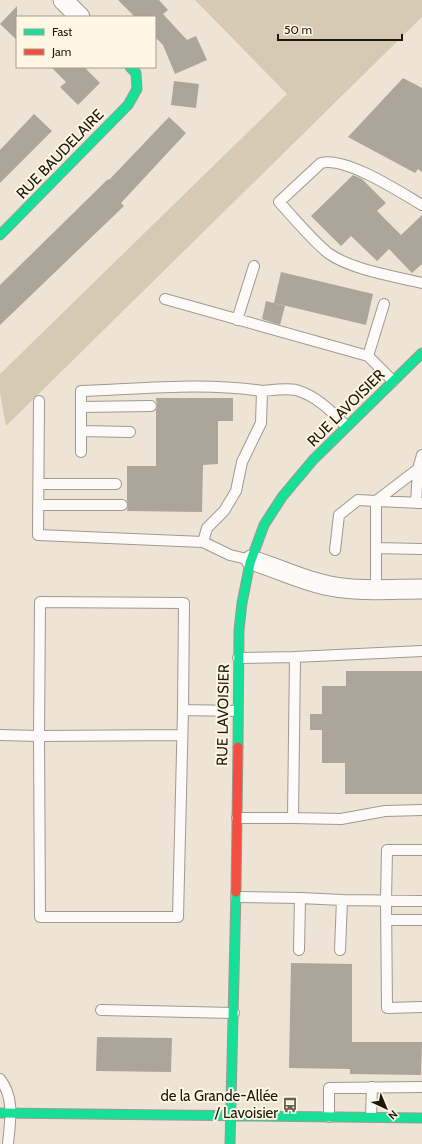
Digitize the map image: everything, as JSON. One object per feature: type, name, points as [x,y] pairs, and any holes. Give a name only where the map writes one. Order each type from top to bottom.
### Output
[{"type":"street","points":[[63,0],[79,16]]},
{"type":"street","name":"RUE BAUDELAIRE","points":[[0,235],[128,105],[137,89],[136,73],[131,68]]},
{"type":"street","name":"RUE LAVOISIER","points":[[230,1144],[236,897],[238,658],[240,615],[251,560],[264,526],[278,502],[308,465],[422,353]]},
{"type":"street","points":[[251,560],[318,584],[343,588],[422,589]]},
{"type":"street","points":[[5,1113],[422,1118]]},
{"type":"lane","points":[[422,205],[359,170],[326,161],[321,163],[279,202],[317,243],[337,258],[363,268],[422,283]]},
{"type":"lane","points":[[238,320],[254,266]]},
{"type":"lane","points":[[164,299],[368,356],[393,381]]},
{"type":"lane","points":[[368,356],[384,304]]},
{"type":"lane","points":[[81,452],[82,391],[199,387],[237,388],[262,391],[292,390],[308,395],[324,405],[346,426]]},
{"type":"lane","points":[[204,542],[207,528],[224,511],[236,491],[242,462],[261,423],[262,391]]},
{"type":"lane","points":[[39,401],[38,535],[204,542],[230,555],[251,560]]},
{"type":"lane","points":[[81,407],[151,406]]},
{"type":"lane","points":[[81,431],[130,432]]},
{"type":"lane","points":[[335,550],[340,515],[358,500],[419,503],[418,469],[422,455]]},
{"type":"lane","points":[[376,501],[418,469]]},
{"type":"lane","points":[[38,484],[116,484]]},
{"type":"lane","points":[[376,501],[376,589]]},
{"type":"lane","points":[[38,505],[122,505]]},
{"type":"lane","points":[[376,548],[422,549]]},
{"type":"lane","points":[[40,602],[184,603],[183,710],[178,917],[40,917],[40,602]]},
{"type":"lane","points":[[238,658],[422,651]]},
{"type":"lane","points":[[293,818],[295,657]]},
{"type":"lane","points":[[183,710],[237,711]]},
{"type":"lane","points":[[0,735],[182,735]]},
{"type":"lane","points":[[237,818],[342,819],[385,810],[422,810]]},
{"type":"lane","points":[[422,850],[387,850],[386,1008],[422,1007]]},
{"type":"lane","points":[[236,897],[386,901],[422,900]]},
{"type":"lane","points":[[299,950],[300,898]]},
{"type":"lane","points":[[340,950],[342,900]]},
{"type":"lane","points":[[386,920],[422,920]]},
{"type":"lane","points":[[101,1010],[234,1013]]},
{"type":"lane","points":[[0,1079],[6,1088],[10,1100],[5,1113],[8,1144]]},
{"type":"lane","points":[[329,1116],[329,1088],[422,1087]]},
{"type":"lane","points":[[371,1117],[372,1088]]},
{"type":"shaded area","points":[[195,0],[422,0],[422,17],[6,426],[0,393],[0,374],[287,94]]},
{"type":"building","points":[[118,0],[159,0],[168,10],[163,14],[187,40],[196,36],[207,60],[175,74],[163,45],[156,38],[156,16],[134,16]]},
{"type":"building","points":[[17,6],[16,39],[0,24]]},
{"type":"building","points":[[52,68],[85,68],[100,83],[78,105],[60,87],[66,82]]},
{"type":"building","points":[[403,78],[422,88],[422,172],[418,169],[415,173],[348,137]]},
{"type":"building","points":[[174,81],[199,84],[196,108],[171,105]]},
{"type":"building","points":[[34,114],[52,131],[0,183],[0,150]]},
{"type":"building","points":[[169,117],[186,133],[121,203],[124,206],[0,325],[0,285],[108,179],[109,180]]},
{"type":"building","points":[[353,175],[362,179],[386,203],[377,211],[401,235],[422,215],[422,264],[412,273],[389,249],[377,261],[351,236],[341,246],[311,216]]},
{"type":"building","points":[[281,272],[373,294],[366,325],[274,303]]},
{"type":"building","points":[[266,301],[285,306],[280,325],[262,319]]},
{"type":"building","points":[[156,398],[233,398],[233,421],[218,421],[218,464],[203,465],[202,512],[127,511],[127,466],[156,466]]},
{"type":"building","points":[[346,671],[422,671],[422,794],[345,794],[345,763],[322,763],[322,730],[310,730],[310,714],[322,714],[322,686],[346,686]]},
{"type":"building","points":[[291,963],[352,964],[352,1042],[422,1042],[421,1075],[350,1074],[350,1069],[289,1068]]},
{"type":"building","points":[[97,1037],[172,1038],[171,1072],[96,1071]]},
{"type":"traffic: fast","points":[[0,235],[128,105],[137,89],[136,73],[131,68]]},
{"type":"traffic: fast","points":[[238,747],[239,630],[242,603],[250,563],[264,525],[282,497],[313,460],[422,353]]},
{"type":"traffic: fast","points":[[230,1144],[236,892]]},
{"type":"traffic: fast","points":[[0,1113],[422,1118]]},
{"type":"traffic: jam","points":[[236,892],[238,747]]},
{"type":"place","name":"de la Grande-Allée / Lavoisier","points":[[290,1105]]}]
